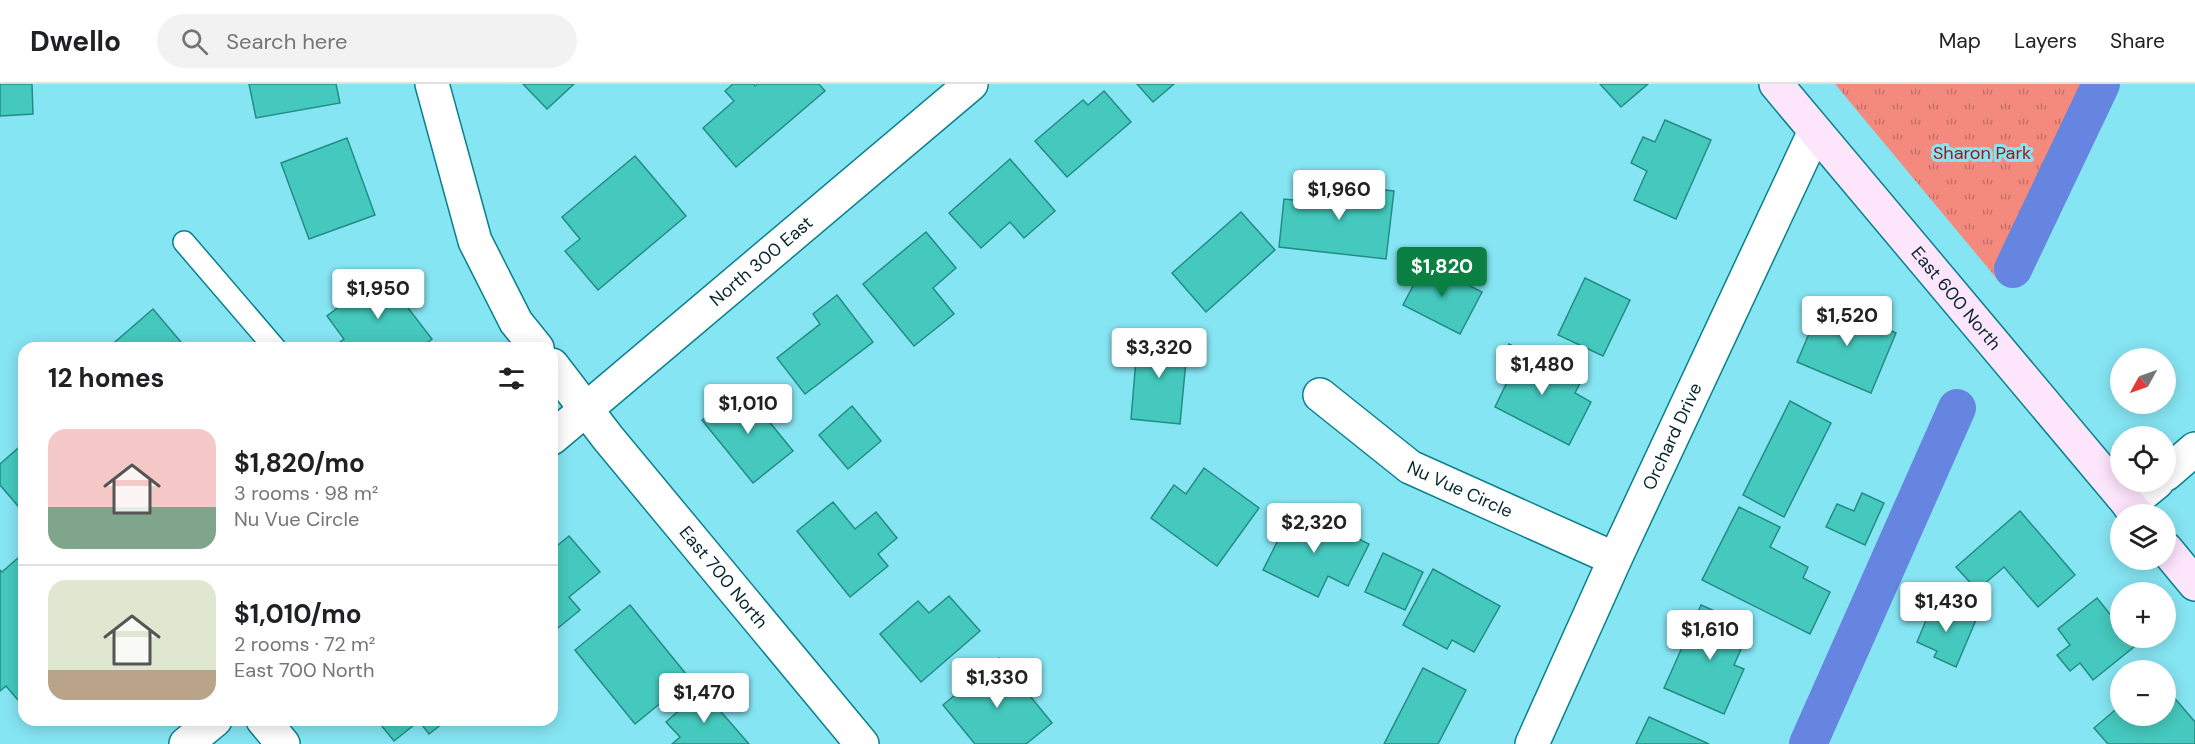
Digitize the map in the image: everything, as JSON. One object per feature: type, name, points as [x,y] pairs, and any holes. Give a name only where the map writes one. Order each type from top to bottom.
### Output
[{"type":"street","points":[[432,84],[475,241],[516,322],[532,342]]},
{"type":"street","name":"North 300 East","points":[[558,433],[971,84]]},
{"type":"street","name":"East 600 North","points":[[1776,84],[2128,504]]},
{"type":"street","name":"Orchard Drive","points":[[1532,744],[1615,559],[1815,131]]},
{"type":"street","name":"East 700 North","points":[[558,372],[585,410],[862,744]]},
{"type":"street","name":"Nu Vue Circle","points":[[1320,395],[1410,467],[1615,559]]},
{"type":"street","points":[[2176,465],[2195,449]]},
{"type":"street","points":[[2138,504],[2148,492]]},
{"type":"street","points":[[2176,559],[2193,577]]},
{"type":"street","points":[[186,744],[208,726]]},
{"type":"street","points":[[268,726],[283,744]]},
{"type":"lane","points":[[184,242],[270,342]]},
{"type":"green space","name":"Sharon Park","points":[[1835,84],[2091,84],[1998,280]]},
{"type":"building","points":[[0,84],[32,84],[33,114],[0,116]]},
{"type":"building","points":[[249,84],[336,84],[340,103],[256,118]]},
{"type":"building","points":[[523,84],[574,84],[547,109]]},
{"type":"building","points":[[733,84],[754,84],[755,86],[758,84],[819,84],[825,91],[736,167],[703,128],[734,101],[725,91]]},
{"type":"building","points":[[1137,84],[1174,84],[1153,102]]},
{"type":"building","points":[[1600,84],[1648,84],[1621,107]]},
{"type":"building","points":[[1104,91],[1131,122],[1067,177],[1035,141],[1083,100],[1088,105]]},
{"type":"building","points":[[1665,120],[1711,140],[1676,219],[1634,200],[1647,171],[1631,163],[1643,137],[1655,142]]},
{"type":"building","points":[[347,138],[375,215],[309,239],[281,163]]},
{"type":"building","points":[[635,156],[686,216],[598,290],[565,251],[580,239],[562,217]]},
{"type":"building","points":[[1010,159],[1055,211],[1024,238],[1010,222],[981,248],[949,213]]},
{"type":"building","points":[[1306,181],[1394,191],[1386,259],[1279,247],[1284,199],[1304,201]]},
{"type":"building","points":[[1241,212],[1275,250],[1206,312],[1172,273]]},
{"type":"building","points":[[926,232],[956,268],[933,288],[954,314],[914,346],[863,284]]},
{"type":"building","points":[[1425,263],[1482,292],[1460,334],[1403,305]]},
{"type":"building","points":[[382,274],[432,339],[428,342],[340,342],[344,339],[327,316]]},
{"type":"building","points":[[1585,278],[1630,300],[1603,356],[1558,335]]},
{"type":"building","points":[[837,295],[873,342],[805,394],[777,358],[820,324],[813,314]]},
{"type":"building","points":[[1823,301],[1896,333],[1871,393],[1797,362]]},
{"type":"building","points":[[153,309],[181,342],[115,342]]},
{"type":"building","points":[[1138,335],[1188,340],[1180,424],[1131,419]]},
{"type":"building","points":[[1509,344],[1581,381],[1575,393],[1591,402],[1569,445],[1495,407],[1511,374],[1498,367]]},
{"type":"building","points":[[742,388],[793,451],[753,483],[702,420]]},
{"type":"building","points":[[1790,401],[1831,423],[1784,517],[1743,495]]},
{"type":"building","points":[[852,406],[881,441],[848,469],[819,435]]},
{"type":"building","points":[[18,448],[18,506],[0,485],[0,464]]},
{"type":"building","points":[[1204,468],[1259,508],[1217,566],[1151,518],[1174,485],[1186,494]]},
{"type":"building","points":[[1862,493],[1884,503],[1865,545],[1826,527],[1837,504],[1854,511]]},
{"type":"building","points":[[833,502],[855,529],[876,512],[897,538],[878,554],[888,566],[850,597],[797,531]]},
{"type":"building","points":[[1295,507],[1369,544],[1348,586],[1328,576],[1318,597],[1263,570]]},
{"type":"building","points":[[1739,507],[1780,527],[1770,547],[1808,567],[1803,578],[1830,592],[1810,634],[1702,580]]},
{"type":"building","points":[[2020,511],[2075,575],[2038,607],[2004,567],[1977,590],[1956,567]]},
{"type":"building","points":[[569,536],[600,572],[569,597],[580,610],[558,628],[558,545]]},
{"type":"building","points":[[1383,553],[1423,572],[1405,610],[1365,592]]},
{"type":"building","points":[[18,558],[18,700],[6,686],[0,691],[0,570],[2,572]]},
{"type":"building","points":[[1433,569],[1500,606],[1474,652],[1452,640],[1447,649],[1403,625]]},
{"type":"building","points":[[949,596],[980,631],[921,682],[880,634],[918,601],[929,613]]},
{"type":"building","points":[[2097,598],[2110,614],[2110,648],[2133,648],[2118,660],[2110,660],[2110,666],[2093,680],[2080,663],[2070,671],[2057,655],[2070,645],[2058,629]]},
{"type":"building","points":[[1934,601],[1976,620],[1956,667],[1934,657],[1937,651],[1917,642]]},
{"type":"building","points":[[630,605],[690,679],[635,724],[575,650]]},
{"type":"building","points":[[1701,605],[1751,627],[1734,665],[1744,669],[1724,714],[1664,688]]},
{"type":"building","points":[[999,658],[1052,723],[1026,744],[975,744],[943,705]]},
{"type":"building","points":[[1423,668],[1466,690],[1438,744],[1384,744]]},
{"type":"building","points":[[702,690],[749,744],[672,744],[680,737],[666,722]]},
{"type":"building","points":[[2176,700],[2195,722],[2195,744],[2108,744],[2094,728],[2110,714],[2110,726],[2176,726]]},
{"type":"building","points":[[1649,717],[1709,744],[1636,744]]},
{"type":"building","points":[[382,726],[413,726],[394,741]]},
{"type":"building","points":[[423,726],[439,726],[429,734]]},
{"type":"waterway","points":[[2013,269],[2101,84]]},
{"type":"waterway","points":[[1808,744],[1957,408]]}]
